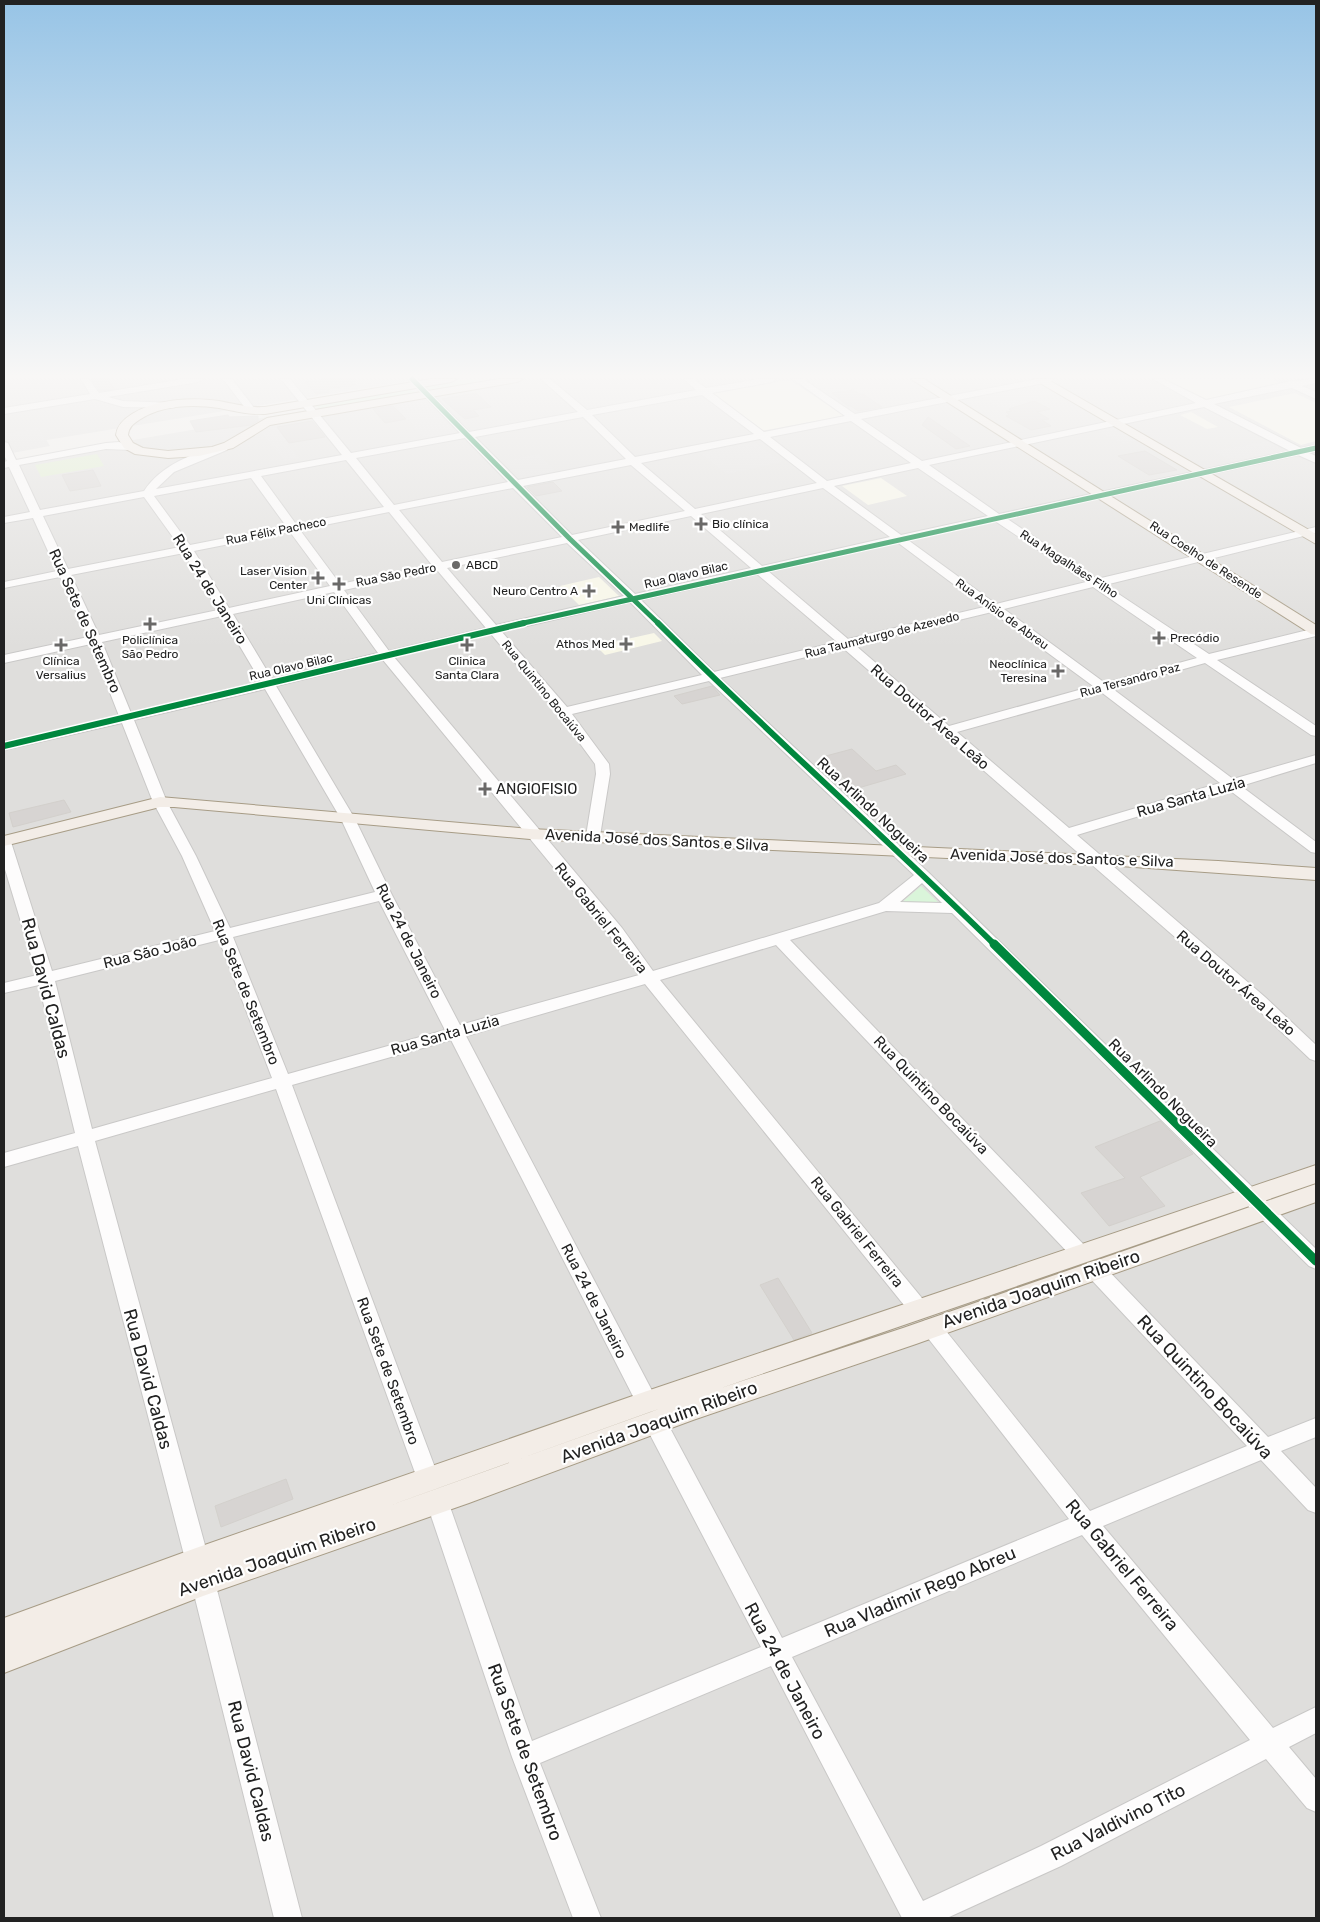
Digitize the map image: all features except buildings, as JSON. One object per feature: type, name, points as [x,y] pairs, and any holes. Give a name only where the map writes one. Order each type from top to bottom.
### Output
[{"type":"main road","name":"Rua Coelho de Resende","points":[[1061,469],[1200,556],[1316,632]]},
{"type":"main road","points":[[1195,469],[1310,531],[1316,540]]},
{"type":"main road","name":"Avenida José dos Santos e Silva","points":[[4,842],[160,802],[532,834],[897,852],[1181,862],[1316,874]]},
{"type":"main road","points":[[1181,862],[1316,861]]},
{"type":"main road","name":"Avenida Joaquim Ribeiro","points":[[1258,1205],[1316,1174]]},
{"type":"main road","name":"Avenida Joaquim Ribeiro","points":[[4,1632],[199,1572],[433,1491],[651,1412],[1087,1261],[1258,1205],[1316,1193]]},
{"type":"main road","name":"Avenida Joaquim Ribeiro","points":[[4,1658],[199,1572]]},
{"type":"street","name":"Rua Sete de Setembro","points":[[11,469],[38,514],[95,639],[160,802],[189,856],[224,933],[282,1081],[433,1491],[525,1757],[587,1918]]},
{"type":"street","points":[[147,494],[156,480],[170,469]]},
{"type":"street","points":[[4,520],[284,469]]},
{"type":"street","name":"Rua Quintino Bocaiúva","points":[[359,469],[564,712],[602,764],[603,774],[593,836]]},
{"type":"street","name":"Rua Arlindo Nogueira","points":[[503,469],[570,538],[634,598],[744,709],[923,875],[1316,1261]]},
{"type":"street","name":"Rua Félix Pacheco","points":[[4,585],[592,469]]},
{"type":"street","name":"Rua Doutor Área Leão","points":[[642,469],[1066,833],[1094,860],[1259,1001],[1316,1055]]},
{"type":"street","name":"Rua Anísio de Abreu","points":[[805,469],[1102,687],[1316,849]]},
{"type":"street","name":"Rua São Pedro","points":[[4,659],[336,587],[905,469]]},
{"type":"street","name":"Rua Magalhães Filho","points":[[928,469],[995,516],[1210,658],[1316,732]]},
{"type":"street","name":"Rua Olavo Bilac","points":[[4,746],[128,719],[634,598],[995,516],[1217,469]]},
{"type":"street","name":"Rua Gabriel Ferreira","points":[[254,474],[386,657],[532,834],[616,932],[649,978],[925,1318],[1086,1523],[1316,1799]]},
{"type":"street","name":"Rua 24 de Janeiro","points":[[147,494],[187,548],[348,819],[384,895],[775,1652],[917,1918]]},
{"type":"street","name":"Rua Taumaturgo de Azevedo","points":[[564,712],[714,677],[1200,556],[1310,531]]},
{"type":"street","name":"Rua Tersandro Paz","points":[[945,731],[1210,658],[1316,632]]},
{"type":"street","name":"Rua Santa Luzia","points":[[1066,833],[1316,759]]},
{"type":"street","name":"Rua David Caldas","points":[[4,842],[46,978],[85,1138],[288,1918]]},
{"type":"street","name":"Rua Santa Luzia","points":[[885,906],[923,875]]},
{"type":"street","name":"Rua São João","points":[[4,988],[384,895]]},
{"type":"street","name":"Rua Santa Luzia","points":[[4,1160],[649,978],[885,906],[957,908]]},
{"type":"street","name":"Rua Quintino Bocaiúva","points":[[779,938],[886,1048],[1316,1504]]},
{"type":"street","name":"Rua Vladimir Rego Abreu","points":[[525,1757],[1316,1427]]},
{"type":"street","name":"Rua Valdivino Tito","points":[[917,1918],[1051,1856],[1316,1720]]},
{"type":"shaded area","points":[[4,469],[1316,469],[1316,1177],[602,1430],[1316,1183],[1316,1918],[4,1918],[4,1652],[359,1517],[4,1642]]},
{"type":"shaded area","points":[[512,469],[553,469],[556,472],[521,478]]},
{"type":"shaded area","points":[[720,469],[751,469],[727,474]]},
{"type":"shaded area","points":[[881,478],[907,496],[868,505],[842,486]]},
{"type":"shaded area","name":"Neuro Centro A","points":[[599,577],[619,596],[579,605],[560,586]]},
{"type":"shaded area","name":"Athos Med","points":[[654,633],[662,641],[605,655],[596,646]]},
{"type":"green space","points":[[37,469],[89,469],[41,477]]},
{"type":"green space","points":[[921,886],[941,905],[893,910]]},
{"type":"cycle path","points":[[501,469],[744,709],[923,875],[1316,1261]]},
{"type":"cycle path","points":[[4,746],[128,718],[435,643],[1221,469]]},
{"type":"place","name":"Bio clínica","points":[[701,524]]},
{"type":"place","name":"Medlife","points":[[618,527]]},
{"type":"place","name":"ABCD","points":[[456,565]]},
{"type":"place","name":"Laser Vision Center","points":[[318,578]]},
{"type":"place","name":"Uni Clínicas","points":[[339,584]]},
{"type":"place","name":"Neuro Centro A","points":[[589,591]]},
{"type":"place","name":"Policlínica São Pedro","points":[[150,624]]},
{"type":"place","name":"Precódio","points":[[1159,638]]},
{"type":"place","name":"Athos Med","points":[[626,644]]},
{"type":"place","name":"Clínica Versalius","points":[[61,645]]},
{"type":"place","name":"Clinica Santa Clara","points":[[467,645]]},
{"type":"place","name":"Neoclínica Teresina","points":[[1058,671]]},
{"type":"place","name":"ANGIOFISIO","points":[[485,789]]}]
